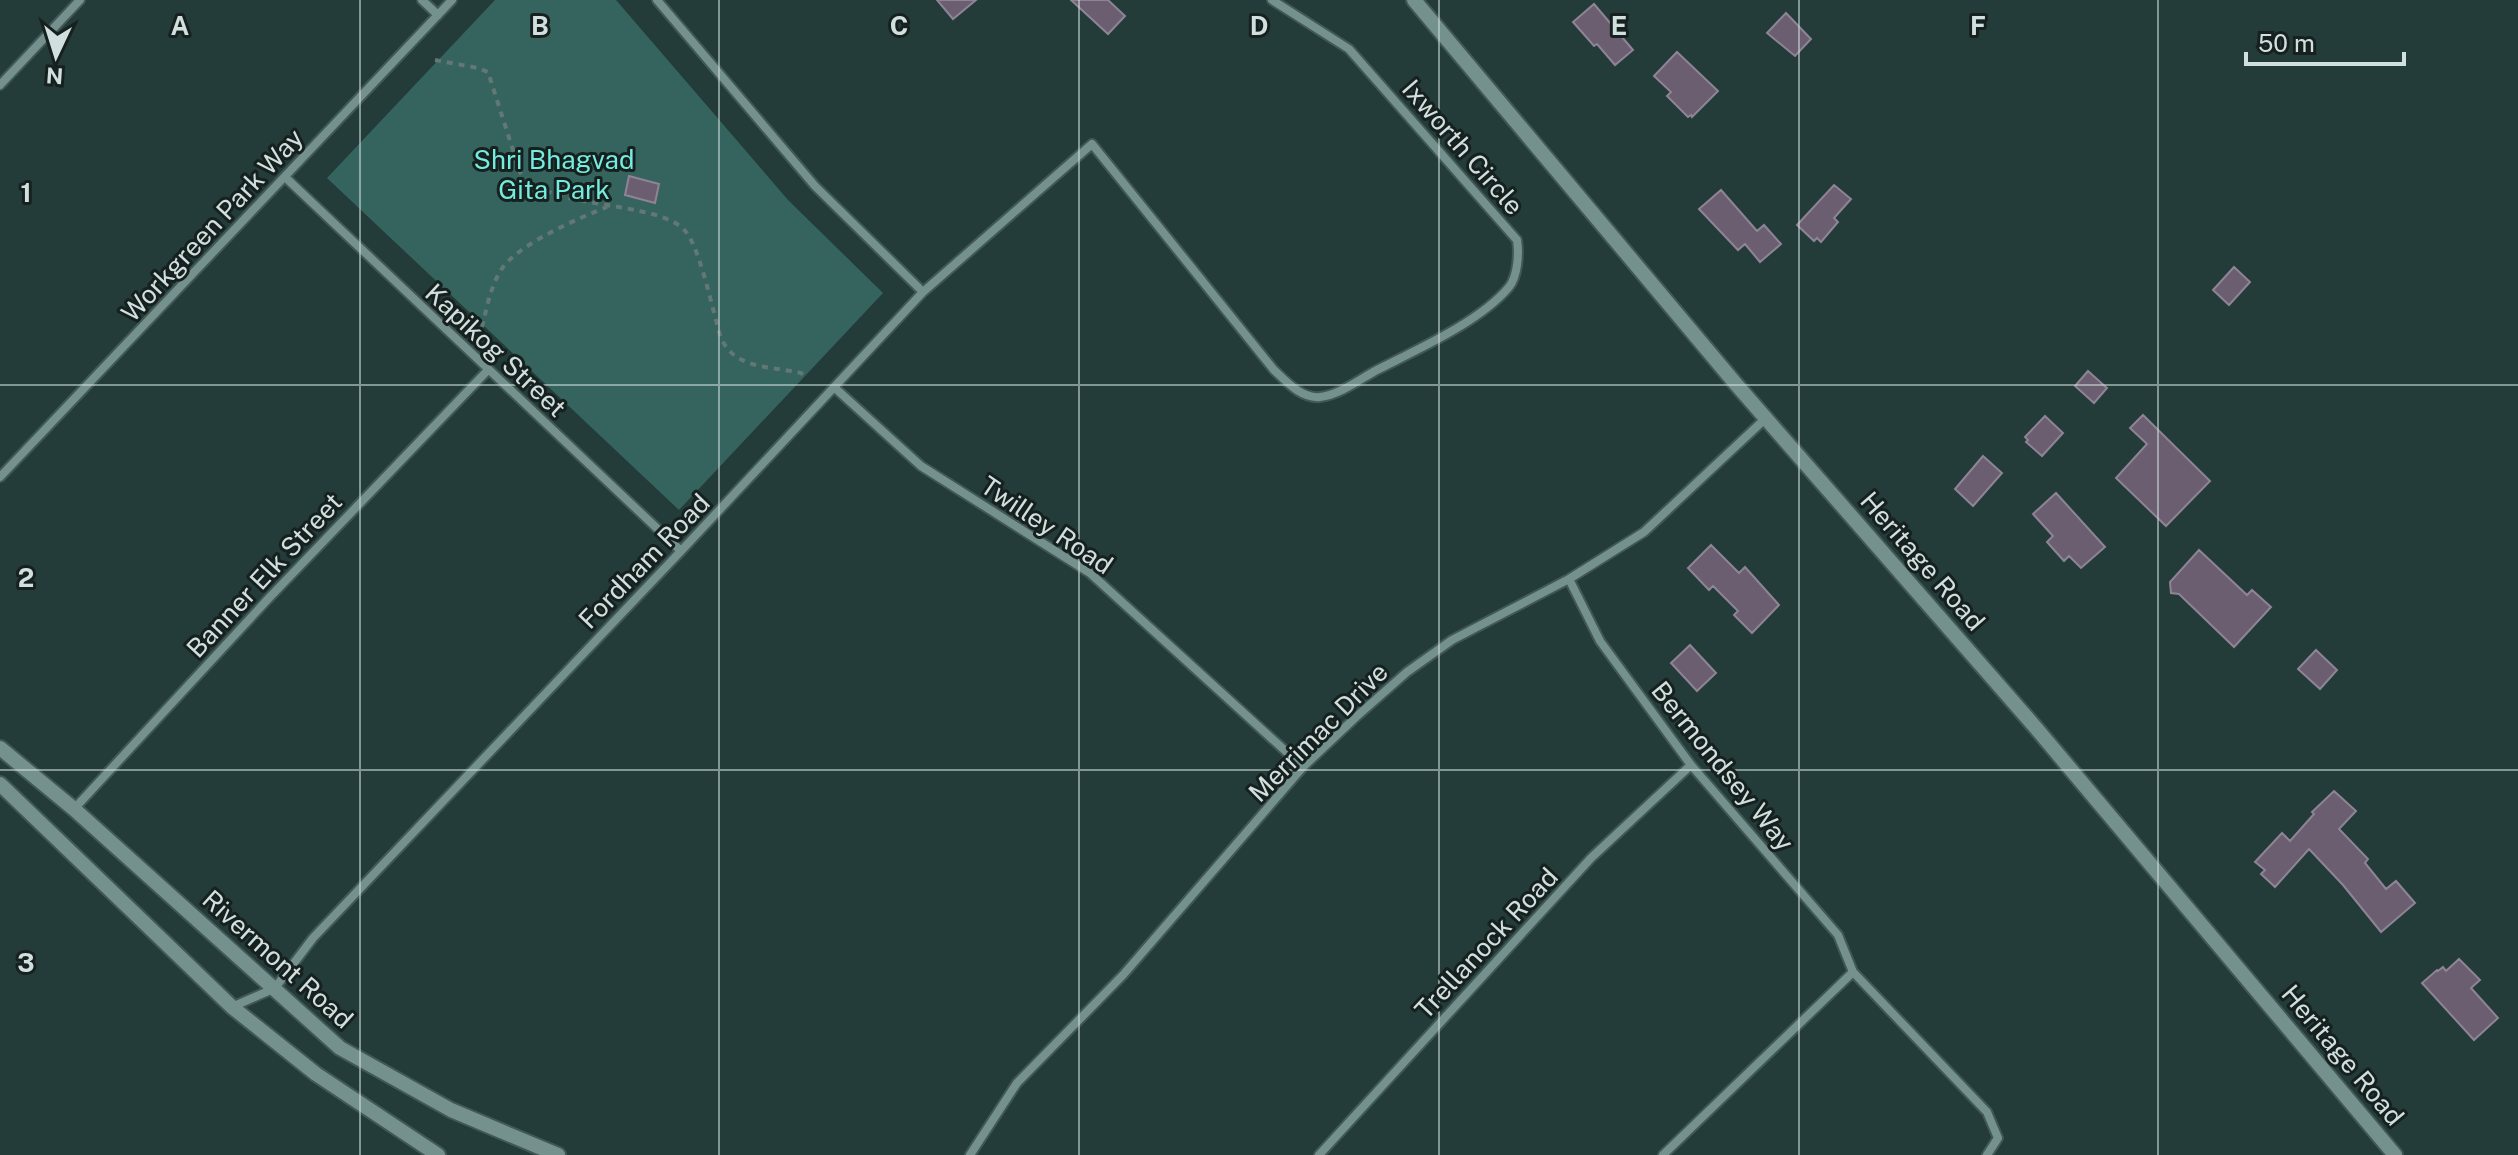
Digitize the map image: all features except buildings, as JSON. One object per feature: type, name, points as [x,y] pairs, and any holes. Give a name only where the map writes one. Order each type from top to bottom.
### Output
[{"type":"street","points":[[0,85],[79,0]]},
{"type":"street","points":[[422,0],[438,15]]},
{"type":"street","name":"Workgreen Park Way","points":[[0,477],[452,0]]},
{"type":"street","points":[[657,0],[815,186],[923,292]]},
{"type":"street","name":"Ixworth Circle","points":[[1092,144],[1274,370],[1297,391],[1318,397],[1340,390],[1441,337],[1491,304],[1512,284],[1519,253],[1517,240],[1349,49],[1272,0]]},
{"type":"street","name":"Heritage Road","points":[[1414,0],[1766,418],[2036,728],[2395,1155]]},
{"type":"street","name":"Fordham Road","points":[[232,1007],[275,988],[313,938],[923,292],[1092,144]]},
{"type":"street","name":"Kapikog Street","points":[[285,177],[681,551]]},
{"type":"street","name":"Banner Elk Street","points":[[74,809],[258,609],[487,371]]},
{"type":"street","name":"Twilley Road","points":[[835,388],[921,466],[1090,573],[1303,767]]},
{"type":"street","name":"Merrimac Drive","points":[[970,1155],[1017,1083],[1123,975],[1303,767],[1407,672],[1452,640],[1569,579],[1644,532],[1766,418]]},
{"type":"street","name":"Bermondsey Way","points":[[1569,579],[1600,641],[1691,765],[1838,935],[1853,972]]},
{"type":"street","name":"Rivermont Road","points":[[0,748],[74,809],[340,1048],[451,1110],[558,1155]]},
{"type":"street","name":"Trellanock Road","points":[[1319,1155],[1591,858],[1691,765]]},
{"type":"street","points":[[0,784],[232,1007],[316,1074],[438,1155]]},
{"type":"street","points":[[1663,1155],[1853,972],[1987,1112],[1998,1138],[1987,1155]]},
{"type":"path","points":[[435,60],[488,72],[520,172],[527,181],[537,187],[663,217],[678,224],[687,233],[721,338],[731,355],[762,367],[801,373],[807,378]]},
{"type":"path","points":[[482,327],[494,286],[509,260],[535,242],[609,206]]},
{"type":"green space","name":"Shri Bhagvad Gita Park","points":[[495,0],[616,0],[788,200],[883,293],[679,510],[327,178]]}]
